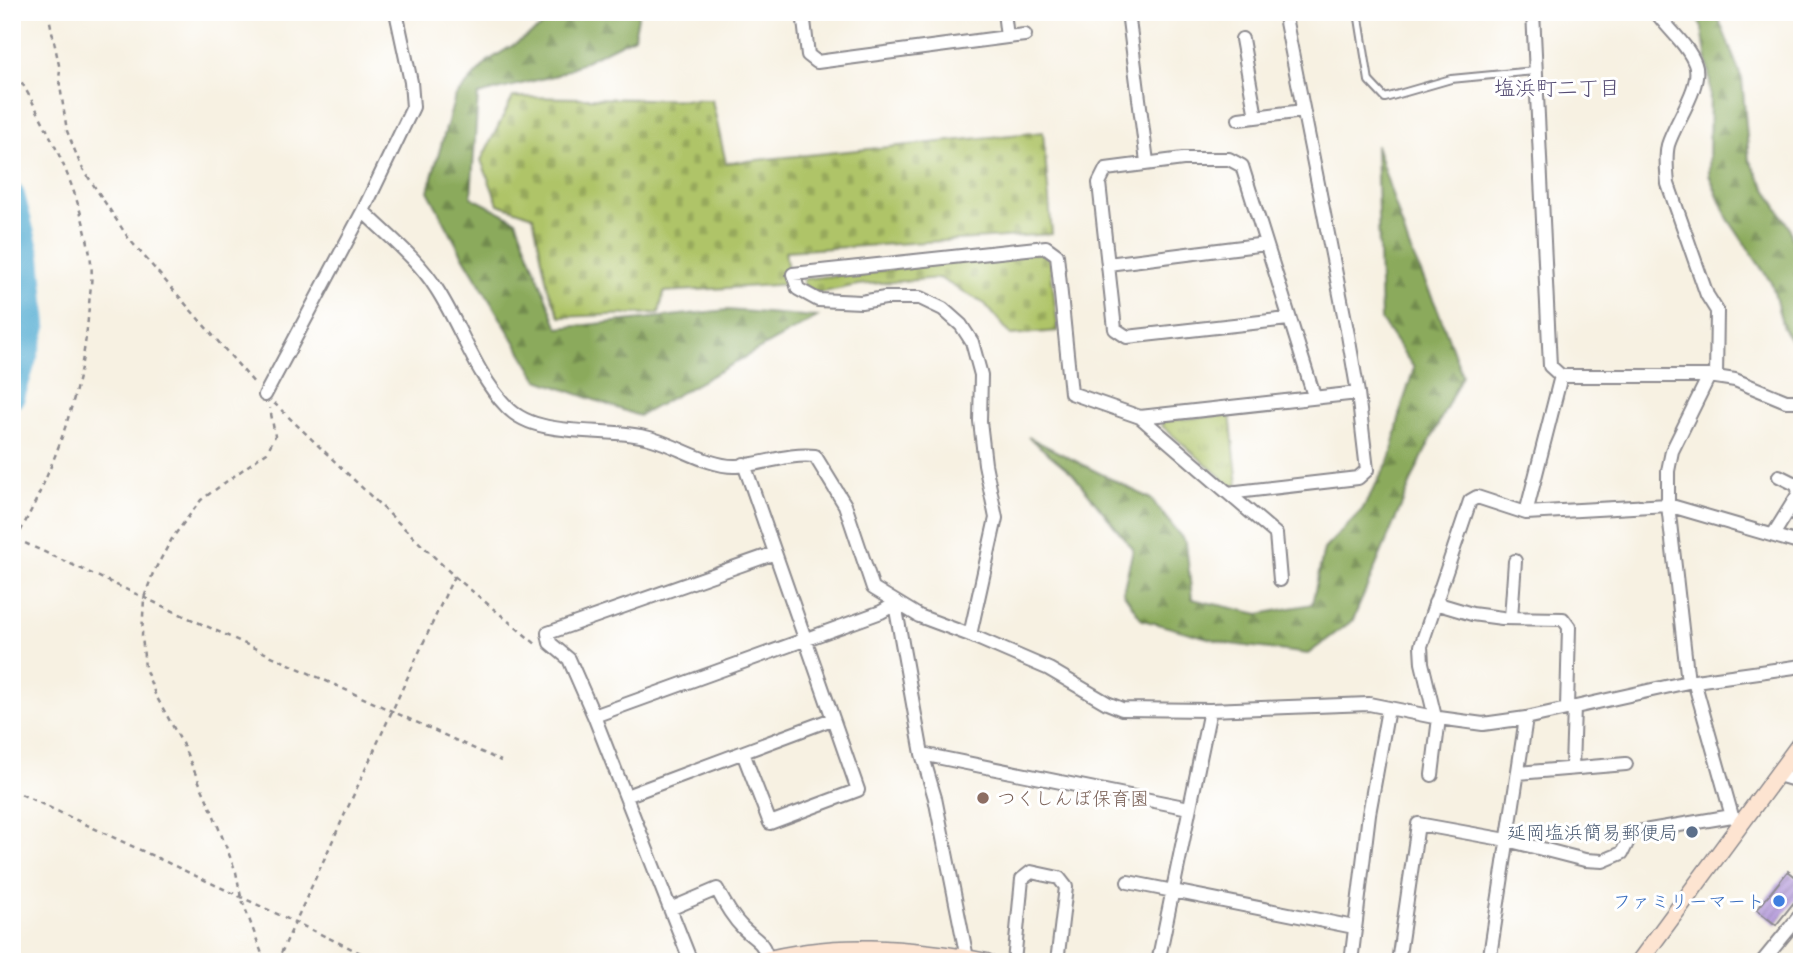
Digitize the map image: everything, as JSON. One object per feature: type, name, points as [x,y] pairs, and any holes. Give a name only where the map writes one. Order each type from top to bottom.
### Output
[{"type":"street","points":[[265,395],[363,211],[413,107],[411,82],[396,12]]},
{"type":"street","points":[[803,12],[808,55],[817,62],[1025,35]]},
{"type":"street","points":[[1004,12],[1007,37]]},
{"type":"street","points":[[1128,12],[1147,162]]},
{"type":"street","points":[[1228,493],[1358,478],[1367,470],[1358,393],[1284,12]]},
{"type":"street","points":[[1533,12],[1550,366],[1561,376],[1713,376],[1735,380],[1786,401],[1802,401]]},
{"type":"street","points":[[1656,12],[1689,52],[1698,75],[1697,84],[1678,118],[1667,148],[1666,168],[1668,184],[1707,295],[1717,311],[1713,376],[1672,451],[1668,471],[1668,505],[1691,682],[1737,820]]},
{"type":"street","points":[[1242,39],[1256,117]]},
{"type":"street","points":[[1239,119],[1303,111]]},
{"type":"street","points":[[1288,319],[1127,337],[1115,329],[1099,183],[1106,169],[1183,159],[1229,159],[1242,166],[1314,396]]},
{"type":"street","points":[[363,211],[436,287],[465,343],[508,409],[532,423],[570,431],[611,431],[647,437],[723,465],[744,464],[796,454],[815,456],[845,505],[873,588],[895,604],[919,616],[1049,669],[1107,704],[1122,709],[1210,710],[1369,704],[1483,724],[1526,718],[1691,682],[1802,666]]},
{"type":"street","points":[[1108,264],[1266,244]]},
{"type":"street","points":[[970,635],[996,518],[981,432],[981,374],[972,342],[961,326],[943,309],[920,298],[885,298],[861,302],[818,300],[799,289],[793,274],[1046,247],[1057,255],[1071,393],[1140,417],[1276,534],[1280,580]]},
{"type":"street","points":[[1526,513],[1561,376]]},
{"type":"street","points":[[1140,417],[1358,393]]},
{"type":"street","points":[[743,752],[770,823],[858,790],[744,464]]},
{"type":"street","points":[[1773,535],[1801,493],[1797,485],[1779,476]]},
{"type":"street","points":[[1432,775],[1437,718],[1422,663],[1421,646],[1470,501],[1477,497],[1526,513],[1668,505],[1802,544]]},
{"type":"street","points":[[691,962],[594,716],[569,659],[551,643],[548,634],[775,553]]},
{"type":"street","points":[[1511,618],[1515,561]]},
{"type":"street","points":[[1435,603],[1472,614],[1563,619],[1569,627],[1572,768]]},
{"type":"street","points":[[594,716],[881,612],[895,604]]},
{"type":"street","points":[[895,604],[922,754],[935,798],[967,958]]},
{"type":"street","points":[[1351,962],[1369,814],[1388,709]]},
{"type":"street","points":[[1158,962],[1210,710]]},
{"type":"street","points":[[1489,962],[1526,718]]},
{"type":"street","points":[[626,796],[832,719]]},
{"type":"street","points":[[1639,962],[1737,820],[1778,775],[1802,741]]},
{"type":"street","points":[[922,754],[1189,808]]},
{"type":"street","points":[[1518,773],[1626,764]]},
{"type":"street","points":[[1778,775],[1802,782]]},
{"type":"street","points":[[1398,962],[1418,824],[1507,840],[1585,860],[1603,861],[1622,853],[1632,833],[1737,820]]},
{"type":"street","points":[[1014,962],[1022,879],[1031,872],[1059,878],[1066,887],[1057,962]]},
{"type":"street","points":[[1128,882],[1354,927]]},
{"type":"street","points":[[670,909],[717,889],[742,927],[765,946],[762,960],[853,948],[987,962]]},
{"type":"street","points":[[1762,962],[1802,912]]},
{"type":"lane","points":[[1358,12],[1369,81],[1385,98],[1451,79],[1535,71]]},
{"type":"path","points":[[48,12],[60,70],[67,131],[81,166],[136,248],[265,395],[454,576],[545,651]]},
{"type":"path","points":[[12,65],[49,131],[80,208],[92,264],[88,328],[75,396],[48,475],[12,547]]},
{"type":"path","points":[[265,395],[273,415],[275,436],[267,452],[201,500],[173,537],[153,573],[144,598],[142,635],[145,668],[212,811],[236,872],[265,962]]},
{"type":"path","points":[[16,539],[501,761]]},
{"type":"path","points":[[277,962],[454,576]]},
{"type":"path","points":[[12,790],[380,962]]},
{"type":"green space","points":[[549,12],[639,12],[634,37],[557,75],[478,95],[471,197],[516,220],[558,328],[727,310],[817,317],[639,416],[538,380],[461,253],[428,191],[455,97],[488,61],[540,28]]},
{"type":"green space","points":[[1694,12],[1716,12],[1742,79],[1749,160],[1790,229],[1802,286],[1802,356],[1783,328],[1772,284],[1728,219],[1709,175],[1710,82],[1702,28]]},
{"type":"green space","points":[[513,97],[712,100],[726,163],[1043,132],[1052,234],[785,251],[790,284],[664,292],[659,313],[560,317],[548,288],[533,216],[498,204],[481,160]]},
{"type":"green space","points":[[1376,145],[1409,247],[1438,310],[1462,375],[1418,466],[1353,620],[1308,654],[1230,644],[1142,620],[1123,592],[1133,549],[1072,473],[1028,437],[1151,499],[1186,543],[1192,599],[1259,614],[1312,604],[1324,549],[1362,510],[1391,457],[1401,409],[1414,368],[1381,320]]},
{"type":"green space","points":[[1041,253],[1050,259],[1058,331],[1011,335],[985,304],[939,278],[858,285],[819,293],[803,285],[803,279]]},
{"type":"green space","points":[[1230,414],[1238,485],[1231,486],[1162,426],[1163,421]]},
{"type":"building","name":"ファミリーマート","points":[[1788,871],[1802,882],[1802,892],[1776,925],[1757,910]]},
{"type":"waterway","points":[[12,196],[28,257],[34,326],[12,396]]},
{"type":"place","name":"つくしんぼ保育園","points":[[983,798]]},
{"type":"place","name":"延岡塩浜簡易郵便局","points":[[1692,832]]},
{"type":"place","name":"ファミリーマート","points":[[1779,901]]},
{"type":"district","name":"塩浜町二丁目","points":[[1557,88]]}]
